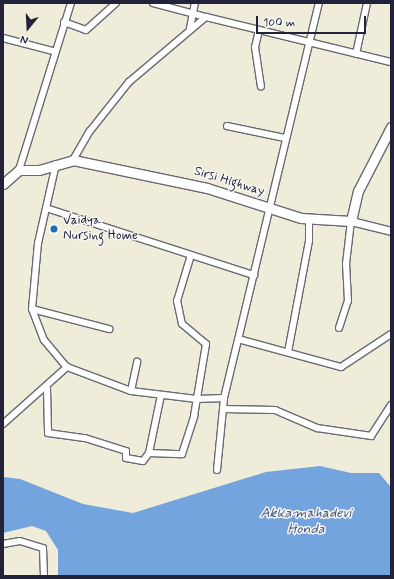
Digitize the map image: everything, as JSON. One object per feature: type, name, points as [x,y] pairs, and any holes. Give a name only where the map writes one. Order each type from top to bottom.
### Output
[{"type":"main road","points":[[351,221],[358,191],[391,127]]},
{"type":"main road","name":"Sirsi Highway","points":[[19,170],[73,160],[207,188],[270,208],[309,218],[351,221]]},
{"type":"main road","points":[[3,184],[19,170]]},
{"type":"street","points":[[19,170],[53,51],[71,3]]},
{"type":"street","points":[[64,22],[86,30],[116,3]]},
{"type":"street","points":[[153,3],[391,62]]},
{"type":"street","points":[[190,28],[195,3]]},
{"type":"street","points":[[217,470],[224,398],[270,208],[285,138],[319,3]]},
{"type":"street","points":[[356,54],[367,3]]},
{"type":"street","points":[[73,160],[90,130],[129,82],[190,28],[206,17]]},
{"type":"street","points":[[260,30],[255,60],[261,87]]},
{"type":"street","points":[[3,38],[53,51]]},
{"type":"street","points":[[227,126],[285,138]]},
{"type":"street","points":[[56,164],[38,243],[32,308],[44,340],[67,367],[131,391],[197,399],[224,398]]},
{"type":"street","points":[[46,208],[254,275]]},
{"type":"street","points":[[288,352],[309,241],[309,218]]},
{"type":"street","points":[[339,328],[348,302],[346,264],[351,221],[391,231]]},
{"type":"street","points":[[149,453],[182,454],[197,399],[206,344],[182,324],[177,301],[192,255]]},
{"type":"street","points":[[32,308],[109,329]]},
{"type":"street","points":[[238,339],[341,367],[391,334]]},
{"type":"street","points":[[131,391],[137,362]]},
{"type":"street","points":[[3,424],[46,388],[67,367]]},
{"type":"street","points":[[46,388],[48,433],[85,438],[126,451],[126,458],[143,462],[149,453],[161,395]]},
{"type":"street","points":[[223,409],[275,410],[317,428],[371,436],[391,405]]},
{"type":"street","points":[[3,544],[20,541],[43,548],[44,576]]},
{"type":"water","name":"Akkamahadevi Honda","points":[[320,466],[351,473],[379,473],[390,486],[391,576],[58,576],[58,550],[46,531],[32,526],[3,533],[4,477],[20,479],[83,504],[133,513],[266,472]]},
{"type":"place","name":"Vaidya Nursing Home","points":[[54,229]]}]
